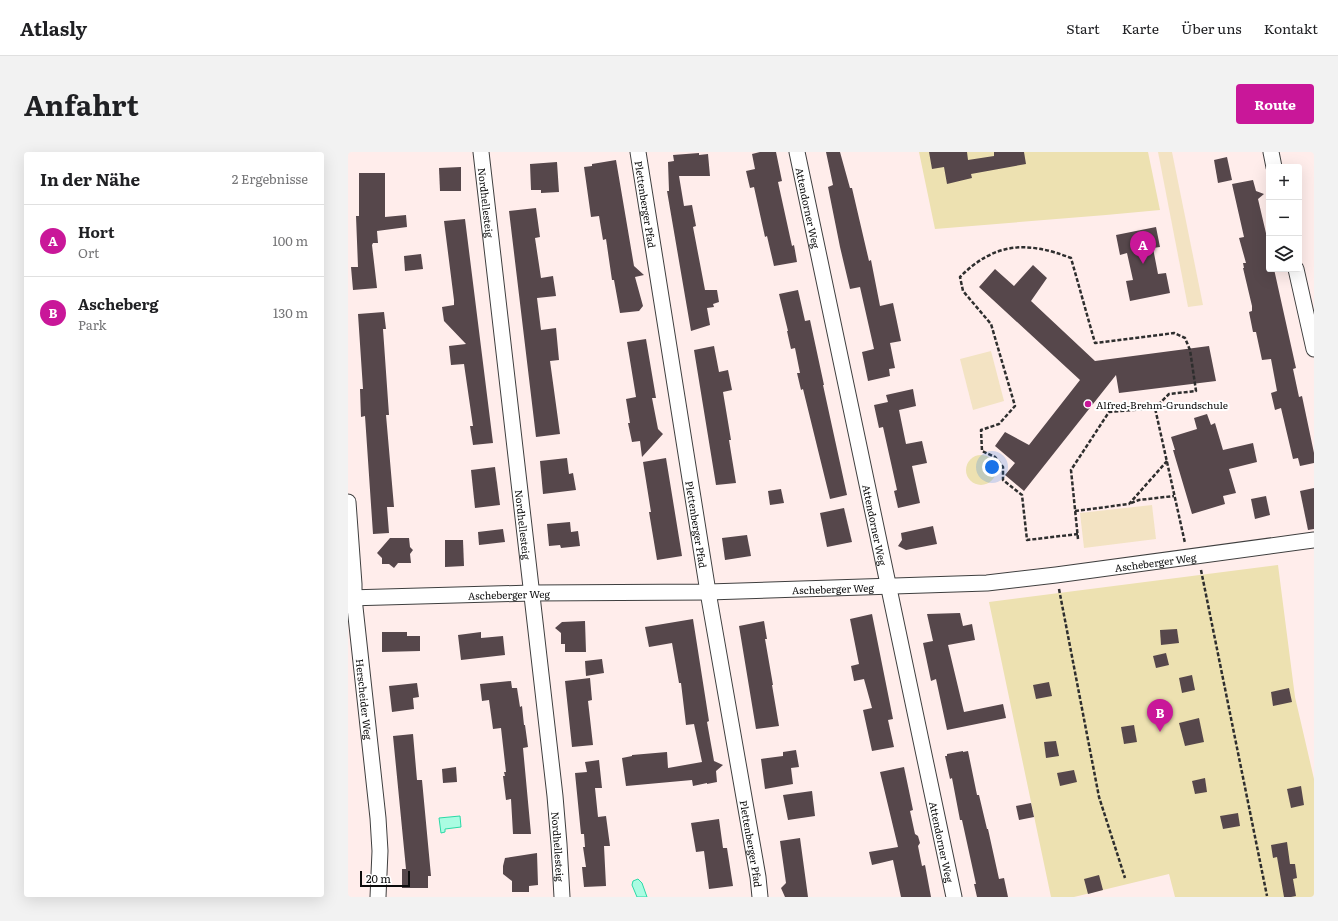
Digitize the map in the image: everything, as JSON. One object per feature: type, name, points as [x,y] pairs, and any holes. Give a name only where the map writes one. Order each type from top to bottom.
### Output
[{"type":"street","name":"Nordhellesteig","points":[[480,152],[555,796],[562,897]]},
{"type":"street","name":"Plettenberger Pfad","points":[[638,152],[708,592],[758,877],[760,897]]},
{"type":"street","name":"Attendorner Weg","points":[[797,152],[954,897]]},
{"type":"street","points":[[1271,152],[1273,164]]},
{"type":"street","points":[[1297,272],[1314,350]]},
{"type":"street","name":"Herscheider Weg","points":[[348,502],[354,584],[351,598],[378,818],[380,851],[378,897]]},
{"type":"street","name":"Ascheberger Weg","points":[[351,598],[532,593],[708,592],[986,583],[1314,540]]},
{"type":"path","points":[[1078,534],[1027,540],[1022,494],[1003,480],[1003,467],[995,457],[982,451],[981,430],[999,424],[1015,406],[991,324],[963,291],[960,277],[971,266],[995,251],[1024,246],[1051,250],[1071,258],[1095,343],[1174,333],[1185,338],[1190,350],[1196,391],[1169,394],[1155,408],[1109,412],[1071,470],[1078,534],[1078,539]]},
{"type":"path","points":[[1155,408],[1185,543]]},
{"type":"path","points":[[1129,504],[1167,461]]},
{"type":"path","points":[[1075,511],[1129,504],[1139,500],[1174,496]]},
{"type":"path","points":[[1198,556],[1267,896]]},
{"type":"path","points":[[1056,575],[1099,797],[1125,878]]},
{"type":"shaded area","points":[[919,152],[1148,152],[1160,210],[935,229]]},
{"type":"shaded area","points":[[1158,152],[1172,152],[1203,305],[1188,307]]},
{"type":"shaded area","points":[[991,351],[1004,401],[973,410],[960,359]]},
{"type":"shaded area","points":[[981,455],[992,459],[996,470],[992,481],[981,485],[970,481],[966,470],[970,459]]},
{"type":"shaded area","points":[[1152,505],[1156,539],[1084,548],[1080,513]]},
{"type":"shaded area","points":[[1278,565],[1295,697],[1314,779],[1314,897],[1175,897],[1169,874],[1074,897],[1051,897],[989,602]]},
{"type":"shaded area","points":[[460,816],[461,827],[445,829],[445,832],[441,833],[439,818]]},
{"type":"shaded area","points":[[638,879],[642,883],[647,897],[637,897],[632,885],[633,881]]},
{"type":"building","points":[[760,152],[776,152],[782,181],[778,182],[797,262],[774,266],[767,236],[765,237],[754,187],[750,188],[746,171],[755,169],[752,154]]},
{"type":"building","points":[[826,152],[840,152],[850,188],[852,188],[869,261],[871,260],[880,306],[893,303],[901,341],[890,343],[895,368],[889,369],[890,376],[868,381],[862,352],[874,349],[860,287],[850,289],[828,187],[833,185]]},
{"type":"building","points":[[929,152],[967,152],[968,160],[994,156],[994,152],[1024,152],[1026,164],[971,174],[972,178],[947,184],[944,167],[932,169]]},
{"type":"building","points":[[699,153],[699,155],[708,154],[710,176],[679,176],[684,206],[692,205],[696,226],[693,227],[705,290],[717,290],[719,302],[713,304],[714,307],[707,308],[710,325],[691,331],[667,191],[669,191],[668,162],[674,161],[673,155]]},
{"type":"building","points":[[1227,157],[1232,180],[1218,183],[1214,160]]},
{"type":"building","points":[[616,160],[634,266],[644,275],[635,277],[643,306],[639,311],[620,313],[614,280],[612,280],[606,239],[603,240],[599,216],[591,217],[584,167],[592,166],[592,164]]},
{"type":"building","points":[[557,162],[559,192],[541,193],[541,190],[531,190],[530,164]]},
{"type":"building","points":[[461,167],[461,191],[440,191],[439,168]]},
{"type":"building","points":[[359,173],[385,173],[385,217],[406,215],[407,227],[377,231],[378,243],[373,243],[372,245],[377,288],[353,290],[351,267],[358,267],[356,216],[359,216]]},
{"type":"building","points":[[1253,180],[1256,191],[1264,194],[1258,199],[1266,233],[1266,272],[1275,272],[1296,368],[1293,369],[1299,397],[1302,396],[1314,453],[1314,463],[1300,466],[1298,458],[1293,459],[1281,408],[1275,410],[1271,393],[1277,391],[1271,359],[1262,360],[1256,332],[1253,332],[1249,312],[1252,311],[1252,306],[1243,268],[1243,263],[1246,263],[1239,238],[1244,237],[1232,184]]},
{"type":"building","points":[[536,208],[540,237],[535,238],[541,278],[553,276],[556,296],[537,298],[541,330],[556,328],[559,360],[550,361],[560,434],[536,437],[509,211]]},
{"type":"building","points":[[465,219],[493,443],[473,445],[470,426],[473,426],[464,364],[451,365],[449,346],[466,344],[444,321],[442,307],[454,305],[444,221]]},
{"type":"building","points":[[1156,227],[1160,247],[1153,248],[1158,274],[1166,273],[1170,293],[1130,301],[1126,281],[1133,280],[1127,253],[1120,255],[1116,235]]},
{"type":"building","points":[[421,254],[423,269],[405,271],[404,256]]},
{"type":"building","points":[[1033,265],[1047,278],[1031,301],[1095,361],[1209,346],[1216,381],[1119,393],[1116,375],[1024,491],[1005,475],[1015,463],[995,446],[1005,432],[1029,445],[1080,380],[979,287],[995,269],[1014,286]]},
{"type":"building","points":[[798,290],[805,321],[810,320],[847,495],[830,499],[803,389],[801,390],[797,373],[800,373],[795,348],[791,349],[779,294]]},
{"type":"building","points":[[384,312],[386,329],[383,329],[389,415],[386,415],[394,507],[387,507],[389,533],[373,534],[365,416],[361,417],[360,389],[363,389],[358,314]]},
{"type":"building","points":[[646,339],[656,398],[652,398],[658,429],[663,434],[642,457],[640,441],[632,442],[628,423],[630,423],[626,399],[636,397],[627,342]]},
{"type":"building","points":[[714,346],[719,372],[728,370],[732,390],[723,392],[736,483],[716,485],[694,350]]},
{"type":"building","points":[[913,389],[916,406],[899,410],[906,444],[922,441],[927,463],[912,466],[920,503],[898,508],[894,491],[897,490],[883,427],[879,428],[874,405],[888,402],[886,395]]},
{"type":"building","points":[[1207,414],[1211,425],[1215,423],[1223,450],[1253,443],[1257,462],[1229,469],[1236,493],[1223,496],[1225,504],[1192,514],[1173,450],[1175,450],[1171,437],[1197,429],[1194,418]]},
{"type":"building","points":[[567,458],[569,474],[573,473],[576,490],[543,494],[540,461]]},
{"type":"building","points":[[666,458],[682,556],[657,560],[643,462]]},
{"type":"building","points":[[495,467],[500,505],[475,508],[471,470]]},
{"type":"building","points":[[1314,488],[1314,529],[1308,530],[1300,491]]},
{"type":"building","points":[[781,489],[784,503],[770,505],[768,491]]},
{"type":"building","points":[[1266,496],[1270,515],[1255,519],[1251,499]]},
{"type":"building","points":[[844,508],[852,542],[827,547],[820,513]]},
{"type":"building","points":[[570,522],[571,532],[578,531],[580,546],[561,548],[560,545],[549,546],[547,524]]},
{"type":"building","points":[[933,526],[937,544],[906,550],[898,546],[902,540],[901,533]]},
{"type":"building","points":[[503,529],[505,542],[479,545],[478,532]]},
{"type":"building","points":[[747,535],[751,556],[725,560],[722,538]]},
{"type":"building","points":[[390,538],[409,538],[410,547],[413,550],[410,554],[411,563],[398,563],[394,568],[389,564],[382,564],[382,558],[377,553]]},
{"type":"building","points":[[445,540],[463,540],[464,566],[445,567]]},
{"type":"building","points":[[960,613],[963,626],[972,624],[975,640],[948,645],[964,712],[1003,704],[1006,718],[947,730],[936,679],[931,681],[923,643],[933,641],[927,614]]},
{"type":"building","points":[[872,614],[893,719],[888,720],[894,747],[872,751],[863,710],[872,708],[864,679],[854,681],[851,666],[859,664],[850,619]]},
{"type":"building","points":[[693,619],[709,721],[707,722],[714,761],[723,765],[716,771],[717,782],[693,786],[692,780],[626,786],[622,758],[632,755],[667,752],[668,768],[702,762],[694,724],[686,725],[681,683],[679,683],[672,643],[649,647],[645,627]]},
{"type":"building","points":[[585,621],[586,652],[565,652],[565,644],[561,644],[561,633],[555,628],[562,622]]},
{"type":"building","points":[[764,621],[767,639],[765,639],[779,726],[756,729],[739,626]]},
{"type":"building","points":[[1177,629],[1179,643],[1161,645],[1160,630]]},
{"type":"building","points":[[382,632],[407,632],[407,636],[420,636],[420,651],[382,652]]},
{"type":"building","points":[[481,632],[481,638],[503,636],[505,655],[461,660],[458,635]]},
{"type":"building","points":[[1166,653],[1169,665],[1156,668],[1153,656]]},
{"type":"building","points":[[602,659],[604,673],[586,676],[585,661]]},
{"type":"building","points":[[1192,675],[1195,690],[1182,693],[1179,678]]},
{"type":"building","points":[[590,678],[592,700],[588,701],[593,745],[572,747],[565,681]]},
{"type":"building","points":[[511,681],[512,688],[517,688],[520,707],[522,706],[528,747],[523,748],[531,834],[513,834],[511,799],[506,800],[503,776],[505,776],[504,772],[506,772],[501,728],[493,729],[489,700],[482,701],[480,684]]},
{"type":"building","points":[[1049,682],[1052,696],[1036,699],[1033,685]]},
{"type":"building","points":[[417,683],[419,697],[413,698],[414,709],[392,712],[389,686]]},
{"type":"building","points":[[1289,688],[1292,702],[1273,706],[1271,692]]},
{"type":"building","points":[[1199,718],[1204,742],[1185,746],[1179,723]]},
{"type":"building","points":[[1134,725],[1137,742],[1124,744],[1121,727]]},
{"type":"building","points":[[413,734],[417,780],[422,780],[431,876],[428,876],[428,888],[402,888],[402,869],[406,869],[393,736]]},
{"type":"building","points":[[1056,741],[1059,756],[1046,758],[1044,742]]},
{"type":"building","points":[[796,750],[799,767],[791,768],[793,784],[765,789],[761,759],[783,756],[783,752]]},
{"type":"building","points":[[968,751],[977,795],[979,795],[988,829],[999,879],[1004,878],[1008,897],[977,897],[974,884],[976,884],[962,820],[960,820],[952,778],[950,779],[945,756],[947,756],[947,754]]},
{"type":"building","points":[[599,760],[602,788],[595,788],[598,817],[606,816],[610,846],[604,846],[606,886],[584,887],[582,867],[586,867],[583,847],[585,847],[584,834],[581,834],[575,773],[587,772],[585,762]]},
{"type":"building","points":[[456,767],[457,782],[443,783],[442,769]]},
{"type":"building","points":[[904,767],[913,810],[910,811],[915,834],[918,836],[920,843],[918,846],[922,866],[925,865],[931,897],[901,897],[893,860],[872,865],[869,852],[898,847],[880,772]]},
{"type":"building","points":[[1074,770],[1077,782],[1060,786],[1057,773]]},
{"type":"building","points":[[1205,778],[1207,792],[1195,794],[1192,781]]},
{"type":"building","points":[[1301,786],[1304,805],[1291,808],[1287,789]]},
{"type":"building","points":[[812,791],[815,816],[788,820],[783,795]]},
{"type":"building","points":[[1031,803],[1034,817],[1019,820],[1016,806]]},
{"type":"building","points":[[1238,813],[1240,826],[1223,829],[1220,816]]},
{"type":"building","points":[[719,819],[723,848],[727,848],[733,886],[709,889],[704,851],[696,852],[691,823]]},
{"type":"building","points":[[800,838],[808,897],[785,897],[781,888],[786,883],[780,841]]},
{"type":"building","points":[[1287,842],[1290,864],[1295,864],[1297,878],[1293,879],[1296,896],[1291,897],[1284,897],[1277,857],[1273,858],[1271,845]]},
{"type":"building","points":[[537,853],[538,885],[529,886],[529,892],[512,892],[512,881],[503,874],[505,858]]},
{"type":"building","points":[[1099,875],[1103,890],[1088,894],[1084,879]]},
{"type":"place","name":"Hort","points":[[1143,264]]},
{"type":"place","name":"Alfred-Brehm-Grundschule","points":[[1088,404]]},
{"type":"place","name":"Ascheberg","points":[[1160,732]]}]
